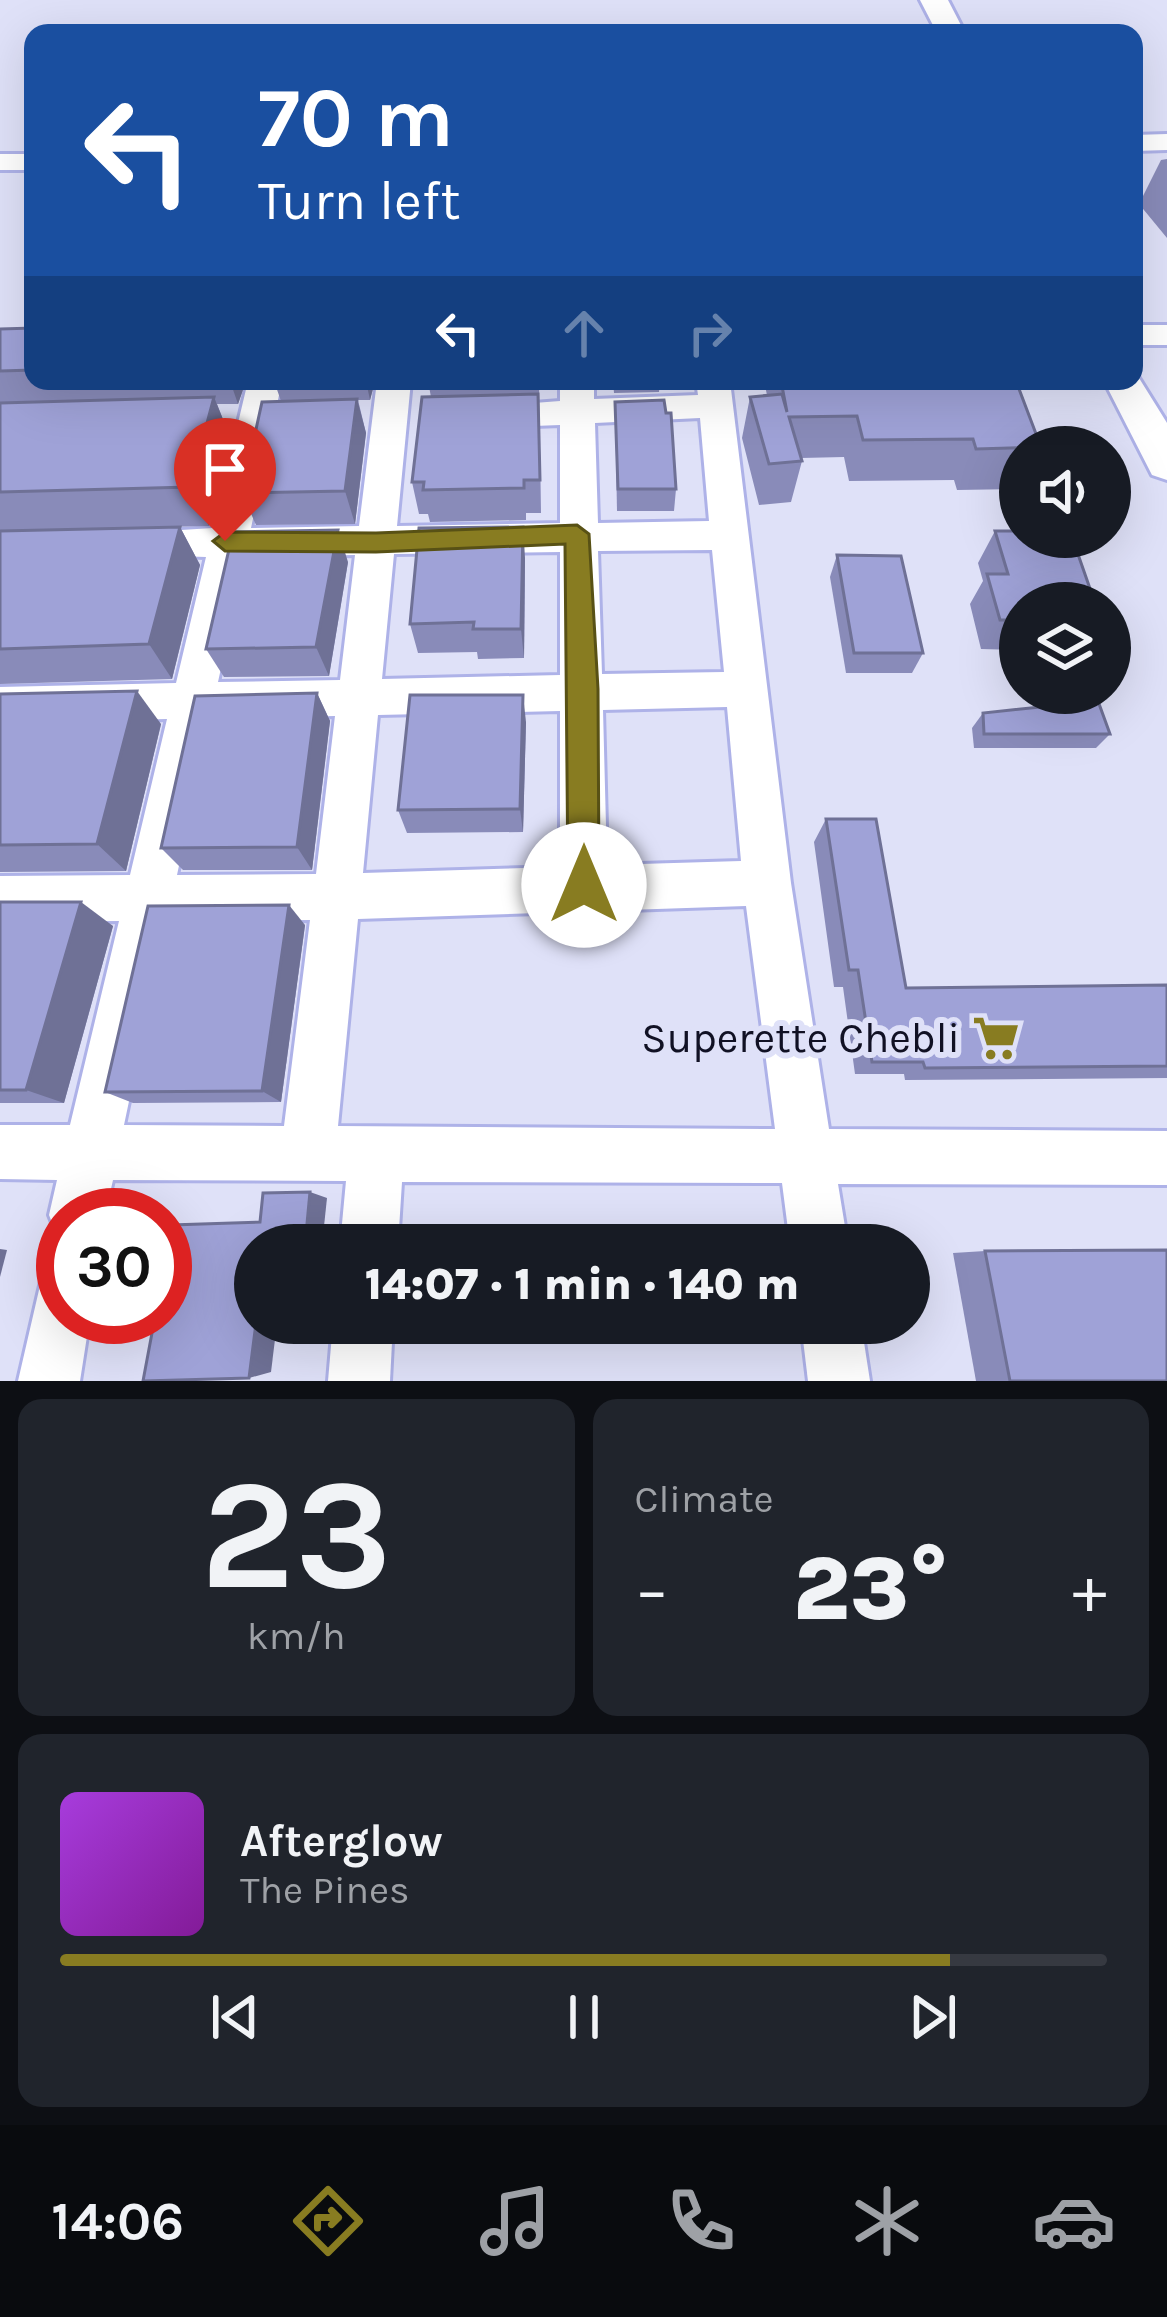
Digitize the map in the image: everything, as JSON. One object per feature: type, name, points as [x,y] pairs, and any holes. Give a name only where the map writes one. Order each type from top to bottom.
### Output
[{"type":"main road","points":[[1129,390],[1167,464]]},
{"type":"street","points":[[345,421],[409,409],[577,397],[714,394],[767,883],[816,1224]]},
{"type":"street","points":[[577,397],[584,885]]},
{"type":"street","points":[[209,424],[260,402],[300,422]]},
{"type":"street","points":[[82,1188],[260,402]]},
{"type":"street","points":[[308,1153],[376,543],[409,409]]},
{"type":"street","points":[[90,546],[376,543],[577,534],[728,535]]},
{"type":"street","points":[[0,705],[747,689]]},
{"type":"street","points":[[0,899],[337,897],[584,885],[767,883]]},
{"type":"street","points":[[0,1152],[1167,1158]]},
{"type":"street","points":[[371,1224],[376,1152]]},
{"type":"street","points":[[49,1381],[55,1344]]},
{"type":"street","points":[[359,1381],[362,1344]]},
{"type":"street","points":[[834,1344],[839,1381]]},
{"type":"building","points":[[24,328],[24,370],[0,371],[0,329]]},
{"type":"building","points":[[783,390],[1019,390],[1033,426],[999,426],[999,448],[976,449],[973,439],[863,440],[857,416],[789,417],[802,461],[769,464],[750,397],[782,394],[787,412]]},
{"type":"building","points":[[538,394],[540,480],[524,480],[524,488],[423,490],[424,482],[412,482],[422,397]]},
{"type":"building","points":[[214,397],[190,487],[0,492],[0,403]]},
{"type":"building","points":[[357,399],[345,491],[242,493],[262,402]]},
{"type":"building","points":[[664,400],[666,413],[671,413],[676,489],[618,489],[615,402]]},
{"type":"building","points":[[180,527],[149,644],[0,649],[0,531]]},
{"type":"building","points":[[523,527],[521,629],[473,629],[474,622],[410,624],[419,528]]},
{"type":"building","points":[[338,530],[316,647],[206,649],[233,532]]},
{"type":"building","points":[[837,555],[901,556],[923,653],[854,653]]},
{"type":"building","points":[[1003,558],[1079,558],[1088,582],[999,582],[999,616],[987,574],[1008,574]]},
{"type":"building","points":[[137,691],[97,844],[0,845],[0,694]]},
{"type":"building","points":[[317,693],[297,847],[161,848],[195,696]]},
{"type":"building","points":[[410,695],[523,695],[520,809],[398,810]]},
{"type":"building","points":[[983,713],[1103,714],[1110,734],[984,734]]},
{"type":"building","points":[[826,819],[876,819],[906,988],[1167,985],[1167,1066],[925,1068],[923,1062],[872,1062],[858,970],[849,970]]},
{"type":"building","points":[[0,902],[81,902],[26,1090],[0,1090]]},
{"type":"building","points":[[289,905],[262,1091],[105,1092],[148,906]]},
{"type":"building","points":[[310,1192],[307,1224],[234,1224],[234,1344],[253,1344],[249,1378],[143,1381],[150,1344],[192,1344],[192,1224],[260,1222],[263,1193]]},
{"type":"building","points":[[1167,1250],[1167,1381],[1010,1381],[985,1251]]},
{"type":"place","name":"Superette Chebli","points":[[996,1038]]},
{"type":"route","points":[[225,541],[376,543],[577,534],[584,689],[584,885]]}]
